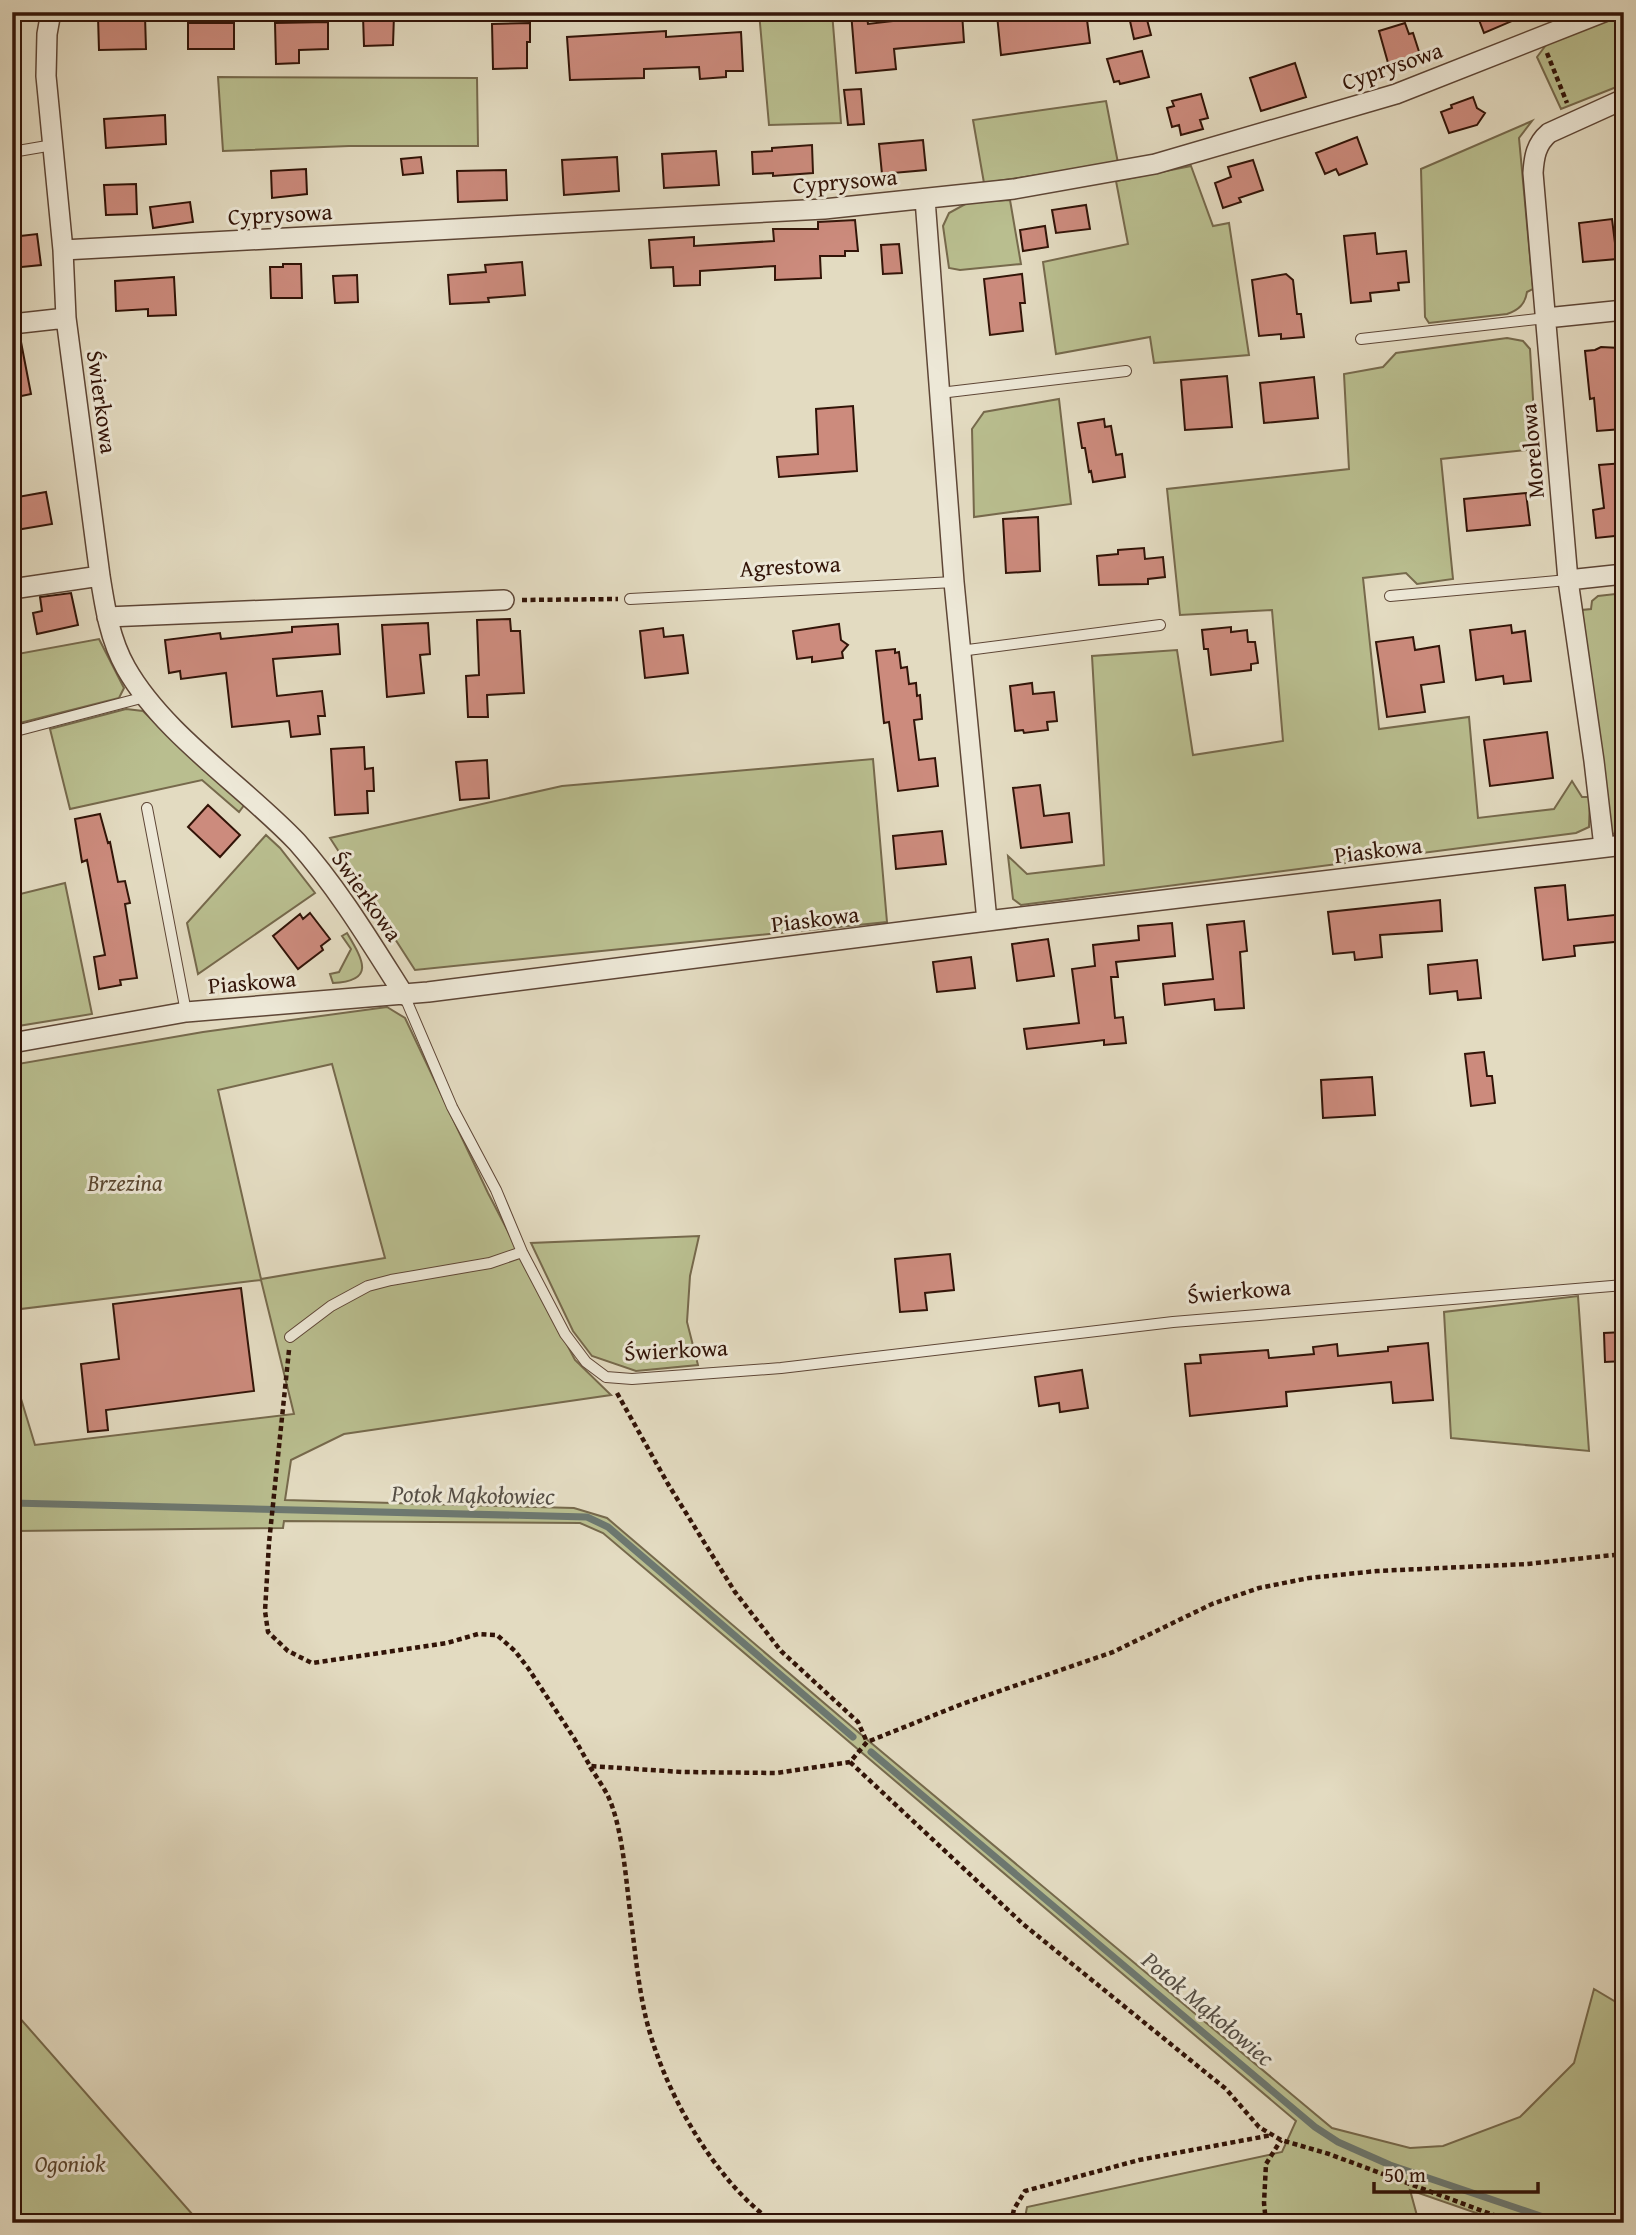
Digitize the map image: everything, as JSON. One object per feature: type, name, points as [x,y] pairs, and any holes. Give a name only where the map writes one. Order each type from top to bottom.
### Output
[{"type":"street","name":"Świerkowa","points":[[51,12],[47,34],[46,76],[63,250],[66,318],[107,617],[125,666],[145,697],[189,742],[274,818],[299,845],[359,926],[404,995]]},
{"type":"street","name":"Cyprysowa","points":[[63,250],[810,210],[1014,189],[1155,164],[1396,93],[1604,12]]},
{"type":"street","points":[[1574,120],[1624,99]]},
{"type":"street","name":"Morelowa","points":[[1574,120],[1541,140],[1536,149],[1533,173],[1567,580],[1594,761],[1614,846]]},
{"type":"street","points":[[925,199],[960,651],[988,921]]},
{"type":"street","points":[[1546,318],[1624,310]]},
{"type":"street","points":[[12,324],[66,318]]},
{"type":"street","points":[[1567,580],[1624,574]]},
{"type":"street","points":[[12,589],[100,576]]},
{"type":"street","points":[[107,617],[504,600]]},
{"type":"street","name":"Piaskowa","points":[[12,1043],[186,1012],[404,995],[1614,846]]},
{"type":"lane","points":[[12,152],[53,145]]},
{"type":"lane","points":[[1361,339],[1546,318]]},
{"type":"lane","points":[[940,393],[1126,371]]},
{"type":"lane","points":[[1390,597],[1567,580]]},
{"type":"lane","name":"Agrestowa","points":[[630,599],[954,582]]},
{"type":"lane","points":[[960,651],[1160,625]]},
{"type":"lane","points":[[12,732],[145,697]]},
{"type":"lane","points":[[147,808],[186,1012]]},
{"type":"lane","name":"Świerkowa","points":[[404,995],[452,1107],[496,1190],[523,1252],[565,1334],[586,1362],[606,1377],[632,1379],[781,1368],[1173,1322],[1624,1285]]},
{"type":"lane","points":[[290,1337],[331,1306],[368,1286],[490,1263],[523,1252]]},
{"type":"path","points":[[1542,38],[1574,120]]},
{"type":"path","points":[[504,600],[630,599]]},
{"type":"path","points":[[290,1337],[271,1525],[265,1611],[268,1632],[288,1651],[312,1662],[447,1643],[478,1634],[497,1635],[515,1651],[535,1678],[608,1796],[617,1830],[645,2015],[661,2065],[689,2126],[757,2211],[774,2223]]},
{"type":"path","points":[[606,1377],[734,1592],[781,1651],[858,1722],[867,1742]]},
{"type":"path","points":[[590,1766],[682,1772],[777,1773],[850,1762],[867,1742],[962,1704],[1113,1652],[1212,1604],[1259,1588],[1309,1578],[1377,1571],[1527,1564],[1624,1554]]},
{"type":"path","points":[[850,1762],[1023,1924],[1226,2089],[1259,2127],[1281,2140],[1329,2154],[1515,2223]]},
{"type":"path","points":[[1012,2223],[1014,2209],[1025,2191],[1139,2160],[1272,2135]]},
{"type":"path","points":[[1266,2223],[1266,2164],[1281,2140]]},
{"type":"green space","points":[[759,12],[832,12],[841,123],[769,125]]},
{"type":"green space","points":[[1613,12],[1624,12],[1624,84],[1561,109],[1537,57],[1549,41]]},
{"type":"green space","points":[[218,77],[477,78],[478,146],[349,146],[223,151]]},
{"type":"green space","points":[[1106,101],[1118,163],[984,183],[973,120]]},
{"type":"green space","points":[[1532,121],[1519,138],[1533,289],[1527,292],[1521,306],[1507,314],[1429,323],[1425,317],[1421,169]]},
{"type":"green space","points":[[1191,166],[1213,226],[1229,223],[1249,355],[1154,363],[1150,337],[1056,354],[1043,262],[1128,244],[1116,181]]},
{"type":"green space","points":[[1010,200],[1021,264],[960,270],[949,268],[943,226],[949,213],[969,202]]},
{"type":"green space","points":[[1507,338],[1523,341],[1530,349],[1536,449],[1441,459],[1453,579],[1417,584],[1406,573],[1363,578],[1379,729],[1469,717],[1478,818],[1554,809],[1572,781],[1582,797],[1590,797],[1589,827],[1576,833],[1021,905],[1013,899],[1008,856],[1027,874],[1104,865],[1092,656],[1177,650],[1193,755],[1283,741],[1272,610],[1180,615],[1167,489],[1349,469],[1344,374],[1383,367],[1396,353]]},
{"type":"green space","points":[[1059,399],[1071,504],[974,517],[972,429],[984,412]]},
{"type":"green space","points":[[1624,593],[1624,837],[1611,833],[1582,610],[1591,609],[1592,601],[1598,596]]},
{"type":"green space","points":[[99,639],[124,688],[119,698],[12,725],[12,655]]},
{"type":"green space","points":[[126,709],[143,711],[198,765],[245,804],[239,812],[202,780],[70,809],[50,729]]},
{"type":"green space","points":[[873,759],[887,922],[415,970],[330,838],[562,786]]},
{"type":"green space","points":[[266,835],[280,848],[315,893],[198,974],[187,923]]},
{"type":"green space","points":[[65,883],[92,1014],[12,1027],[12,896]]},
{"type":"green space","points":[[347,933],[361,960],[361,973],[356,978],[333,983],[330,974],[339,972],[351,949],[342,936]]},
{"type":"green space","name":"Brzezina","points":[[387,1007],[405,1018],[488,1193],[575,1360],[611,1395],[344,1434],[291,1460],[285,1500],[574,1508],[607,1518],[864,1737],[1332,2128],[1410,2148],[1443,2146],[1520,2117],[1574,2063],[1594,1989],[1616,2002],[1624,2002],[1624,2223],[1505,2223],[1410,2190],[1419,2223],[1024,2223],[1027,2207],[1282,2152],[1296,2121],[603,1533],[580,1523],[284,1521],[283,1528],[16,1531],[15,1514],[12,1514],[12,1369],[35,1445],[294,1414],[261,1280],[12,1310],[12,1065],[203,1032]],"holes":[[[332,1064],[385,1258],[261,1279],[218,1090]]]},
{"type":"green space","points":[[699,1236],[690,1276],[687,1322],[698,1365],[636,1371],[592,1356],[573,1331],[531,1243]]},
{"type":"green space","points":[[1578,1296],[1589,1451],[1451,1438],[1444,1312]]},
{"type":"green space","name":"Ogoniok","points":[[12,2011],[18,2016],[200,2223],[12,2223]]},
{"type":"building","points":[[851,12],[866,12],[868,24],[962,13],[964,42],[894,49],[896,69],[856,73]]},
{"type":"building","points":[[1086,12],[1090,43],[1001,55],[997,15]]},
{"type":"building","points":[[1128,12],[1145,12],[1151,35],[1134,39]]},
{"type":"building","points":[[1476,12],[1533,12],[1484,33]]},
{"type":"building","points":[[394,15],[393,45],[364,46],[363,16]]},
{"type":"building","points":[[145,16],[146,49],[99,50],[98,17]]},
{"type":"building","points":[[328,22],[328,49],[299,50],[299,63],[276,64],[275,23]]},
{"type":"building","points":[[188,23],[234,23],[234,49],[188,49]]},
{"type":"building","points":[[530,23],[527,68],[493,69],[492,24]]},
{"type":"building","points":[[1405,23],[1409,34],[1413,33],[1422,61],[1390,70],[1379,31]]},
{"type":"building","points":[[666,31],[666,37],[741,32],[743,71],[726,71],[726,77],[700,79],[699,67],[644,69],[644,78],[570,80],[567,37]]},
{"type":"building","points":[[1142,51],[1149,77],[1120,84],[1119,81],[1114,82],[1107,59]]},
{"type":"building","points":[[1295,63],[1306,97],[1261,111],[1250,78]]},
{"type":"building","points":[[861,89],[864,124],[848,125],[844,90]]},
{"type":"building","points":[[1201,94],[1208,118],[1200,120],[1203,129],[1181,135],[1179,125],[1172,127],[1167,108],[1174,106],[1172,101]]},
{"type":"building","points":[[1473,97],[1477,108],[1485,113],[1477,125],[1449,133],[1441,112]]},
{"type":"building","points":[[165,115],[166,144],[106,148],[104,119]]},
{"type":"building","points":[[1357,137],[1367,164],[1339,175],[1336,169],[1325,174],[1316,153]]},
{"type":"building","points":[[923,140],[926,170],[882,174],[879,144]]},
{"type":"building","points":[[812,145],[813,173],[773,176],[773,173],[753,174],[752,152]]},
{"type":"building","points":[[716,151],[719,185],[664,188],[662,154]]},
{"type":"building","points":[[421,157],[423,173],[403,175],[401,159]]},
{"type":"building","points":[[617,157],[619,191],[564,195],[562,160]]},
{"type":"building","points":[[1253,160],[1263,190],[1239,198],[1241,202],[1223,208],[1215,183],[1231,177],[1228,167]]},
{"type":"building","points":[[306,169],[307,194],[272,198],[271,171]]},
{"type":"building","points":[[506,170],[507,200],[458,202],[457,171]]},
{"type":"building","points":[[136,184],[137,214],[106,215],[104,185]]},
{"type":"building","points":[[190,202],[193,222],[153,228],[150,207]]},
{"type":"building","points":[[1086,205],[1090,229],[1056,233],[1052,210]]},
{"type":"building","points":[[1612,219],[1617,259],[1583,262],[1579,223]]},
{"type":"building","points":[[855,220],[858,251],[845,251],[845,256],[820,256],[821,278],[775,280],[775,266],[700,271],[700,285],[674,286],[673,267],[651,268],[649,240],[694,237],[694,246],[774,241],[773,229],[818,229],[818,222]]},
{"type":"building","points":[[1045,226],[1048,247],[1023,251],[1020,230]]},
{"type":"building","points":[[1375,233],[1377,254],[1406,251],[1409,282],[1398,283],[1399,290],[1370,293],[1371,301],[1351,303],[1344,236]]},
{"type":"building","points":[[37,234],[41,265],[12,268],[12,237]]},
{"type":"building","points":[[899,244],[902,273],[883,274],[881,245]]},
{"type":"building","points":[[522,262],[525,295],[488,298],[489,302],[450,304],[448,275],[486,272],[485,265]]},
{"type":"building","points":[[283,264],[301,264],[302,298],[271,298],[270,267],[283,267]]},
{"type":"building","points":[[1022,274],[1025,303],[1020,303],[1023,331],[990,335],[984,279]]},
{"type":"building","points":[[1286,274],[1293,280],[1297,314],[1301,314],[1304,337],[1281,339],[1281,334],[1259,336],[1252,280]]},
{"type":"building","points":[[357,275],[358,302],[335,303],[333,276]]},
{"type":"building","points":[[174,277],[176,315],[148,316],[148,309],[116,311],[115,281]]},
{"type":"building","points":[[21,342],[31,394],[12,398],[12,343]]},
{"type":"building","points":[[1601,347],[1620,348],[1621,358],[1624,358],[1624,396],[1619,396],[1622,429],[1597,431],[1594,398],[1590,399],[1585,351]]},
{"type":"building","points":[[1227,376],[1232,427],[1185,430],[1181,380]]},
{"type":"building","points":[[1314,377],[1318,418],[1264,423],[1260,383]]},
{"type":"building","points":[[853,406],[857,471],[779,477],[777,457],[818,454],[816,409]]},
{"type":"building","points":[[1104,419],[1105,427],[1111,426],[1116,455],[1122,454],[1125,477],[1093,482],[1085,448],[1082,448],[1078,423]]},
{"type":"building","points":[[1624,463],[1624,535],[1596,538],[1593,510],[1604,508],[1599,465]]},
{"type":"building","points":[[46,492],[52,524],[16,530],[12,498]]},
{"type":"building","points":[[1526,493],[1530,525],[1467,531],[1464,499]]},
{"type":"building","points":[[1038,517],[1040,571],[1006,573],[1003,519]]},
{"type":"building","points":[[1144,548],[1145,559],[1163,557],[1165,577],[1148,579],[1148,584],[1099,585],[1097,556],[1118,554],[1118,550]]},
{"type":"building","points":[[71,593],[78,625],[37,634],[33,613],[42,611],[40,597]]},
{"type":"building","points":[[510,619],[511,631],[520,631],[524,693],[487,695],[488,717],[468,717],[466,676],[479,675],[477,620]]},
{"type":"building","points":[[428,623],[430,654],[420,655],[424,693],[387,697],[382,625]]},
{"type":"building","points":[[338,624],[340,654],[273,659],[277,696],[322,691],[325,716],[318,716],[320,734],[291,737],[289,721],[232,727],[226,673],[181,679],[180,671],[169,673],[165,640],[220,633],[221,639],[292,632],[292,627]]},
{"type":"building","points":[[839,624],[841,640],[848,645],[842,652],[843,658],[812,662],[812,657],[797,659],[793,631]]},
{"type":"building","points":[[1511,625],[1512,633],[1525,631],[1531,681],[1504,684],[1503,676],[1476,680],[1470,630]]},
{"type":"building","points":[[1231,627],[1231,632],[1247,630],[1248,642],[1255,642],[1258,663],[1251,664],[1251,670],[1211,675],[1208,649],[1204,649],[1202,630]]},
{"type":"building","points":[[663,628],[664,637],[683,635],[688,673],[645,678],[640,631]]},
{"type":"building","points":[[1413,637],[1415,650],[1439,646],[1444,682],[1421,685],[1425,712],[1387,717],[1376,642]]},
{"type":"building","points":[[895,649],[895,653],[899,652],[901,668],[907,667],[909,684],[916,683],[917,696],[920,695],[922,719],[914,720],[919,760],[935,758],[938,786],[898,791],[889,722],[884,723],[876,651]]},
{"type":"building","points":[[1032,683],[1033,694],[1054,692],[1057,721],[1047,722],[1048,730],[1024,733],[1023,730],[1015,731],[1010,686]]},
{"type":"building","points":[[1547,732],[1553,778],[1490,786],[1484,740]]},
{"type":"building","points":[[364,747],[365,769],[373,768],[374,791],[367,791],[368,813],[335,815],[331,749]]},
{"type":"building","points":[[487,760],[489,798],[460,800],[456,762]]},
{"type":"building","points":[[1040,785],[1044,816],[1069,813],[1072,842],[1021,848],[1013,788]]},
{"type":"building","points":[[208,805],[240,835],[220,857],[188,827]]},
{"type":"building","points":[[100,814],[108,843],[110,842],[118,882],[125,881],[130,903],[125,904],[137,978],[120,980],[121,985],[99,989],[94,957],[105,955],[87,860],[82,862],[75,819]]},
{"type":"building","points":[[942,831],[946,864],[896,869],[893,836]]},
{"type":"building","points":[[1565,885],[1568,920],[1624,914],[1624,941],[1574,946],[1575,956],[1543,960],[1535,888]]},
{"type":"building","points":[[1440,900],[1442,931],[1380,935],[1382,957],[1355,960],[1354,952],[1333,954],[1328,912]]},
{"type":"building","points":[[310,913],[330,939],[321,946],[323,950],[298,969],[273,936],[300,914],[303,919]]},
{"type":"building","points":[[1244,921],[1247,951],[1240,952],[1244,1008],[1215,1010],[1214,999],[1165,1005],[1163,984],[1213,979],[1207,925]]},
{"type":"building","points":[[1172,923],[1175,956],[1116,962],[1118,977],[1111,977],[1115,1018],[1123,1017],[1126,1043],[1104,1045],[1104,1040],[1027,1049],[1024,1029],[1079,1023],[1072,969],[1095,966],[1093,945],[1139,940],[1138,926]]},
{"type":"building","points":[[1048,939],[1054,976],[1017,981],[1012,944]]},
{"type":"building","points":[[971,957],[975,988],[937,992],[933,962]]},
{"type":"building","points":[[1477,960],[1481,998],[1458,1000],[1457,991],[1430,994],[1428,965]]},
{"type":"building","points":[[1484,1052],[1487,1076],[1492,1076],[1495,1103],[1471,1106],[1465,1054]]},
{"type":"building","points":[[1372,1077],[1375,1115],[1323,1118],[1321,1080]]},
{"type":"building","points":[[950,1254],[954,1290],[925,1293],[927,1310],[900,1312],[895,1259]]},
{"type":"building","points":[[241,1288],[254,1391],[106,1410],[108,1430],[88,1432],[81,1364],[119,1359],[113,1304]]},
{"type":"building","points":[[1624,1332],[1624,1361],[1605,1362],[1604,1333]]},
{"type":"building","points":[[1428,1343],[1433,1400],[1393,1403],[1391,1382],[1286,1392],[1287,1406],[1190,1416],[1185,1364],[1201,1363],[1200,1355],[1268,1350],[1269,1358],[1314,1354],[1313,1347],[1337,1344],[1338,1356],[1388,1351],[1388,1347]]},
{"type":"building","points":[[1082,1370],[1088,1408],[1060,1412],[1059,1403],[1039,1406],[1035,1377]]},
{"type":"waterway","name":"Potok Mąkołowiec","points":[[12,1503],[587,1517],[608,1527],[853,1737]]},
{"type":"waterway","name":"Potok Mąkołowiec","points":[[871,1752],[1315,2127],[1338,2142],[1390,2165],[1561,2223]]}]
